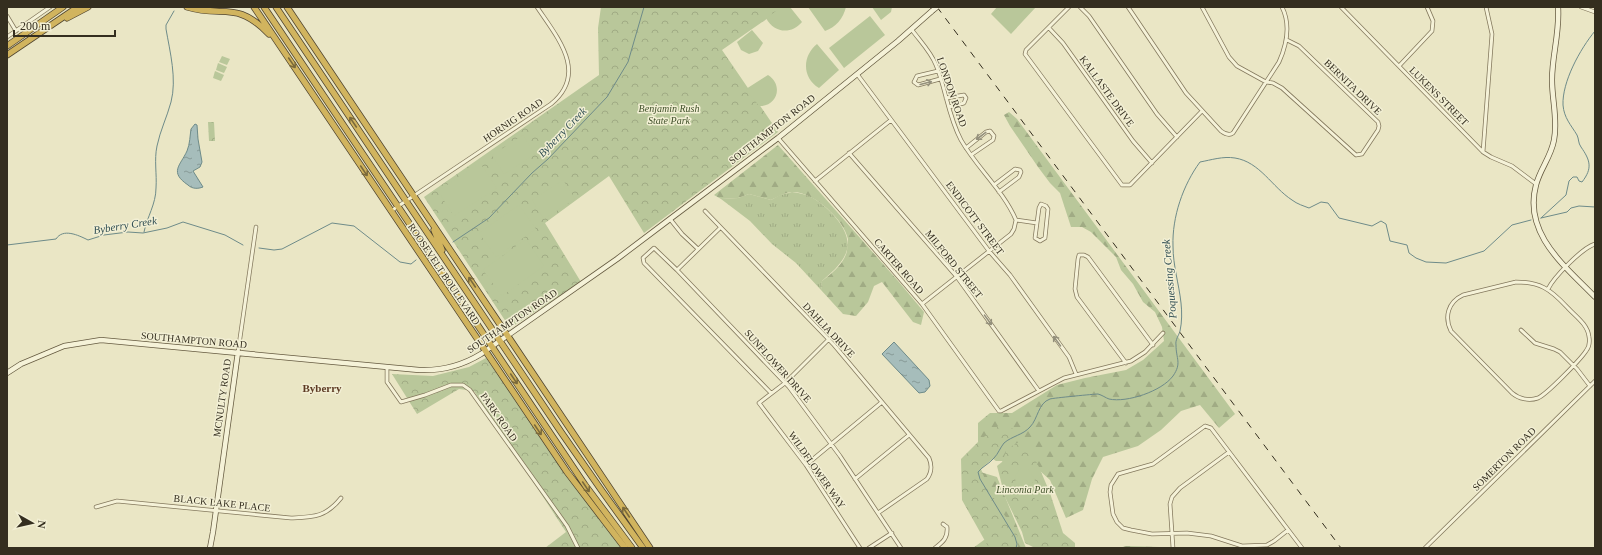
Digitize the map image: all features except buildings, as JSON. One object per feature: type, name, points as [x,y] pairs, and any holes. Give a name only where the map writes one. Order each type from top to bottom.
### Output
[{"type":"highway","points":[[7,46],[63,7]]},
{"type":"highway","points":[[7,55],[78,7]]},
{"type":"highway","points":[[52,24],[88,7]]},
{"type":"highway","points":[[187,7],[200,10],[233,11],[245,15],[260,24],[280,46]]},
{"type":"highway","name":"ROOSEVELT BOULEVARD","points":[[254,7],[567,472],[624,548]]},
{"type":"highway","name":"ROOSEVELT BOULEVARD","points":[[264,7],[594,498],[632,548]]},
{"type":"highway","name":"ROOSEVELT BOULEVARD","points":[[276,7],[602,492],[643,548]]},
{"type":"highway","name":"ROOSEVELT BOULEVARD","points":[[287,7],[650,548]]},
{"type":"highway","points":[[430,220],[446,261]]},
{"type":"highway","points":[[411,241],[438,267]]},
{"type":"street","name":"HORNIG ROAD","points":[[391,211],[551,104],[562,91],[569,73],[567,55],[563,46],[537,7]]},
{"type":"street","name":"SOUTHAMPTON ROAD","points":[[7,373],[21,364],[64,346],[101,340],[425,370],[443,369],[466,362],[500,341],[617,259],[778,138],[912,30],[937,7]]},
{"type":"street","points":[[1069,7],[1026,50],[1026,56],[1122,185],[1130,185],[1202,111]]},
{"type":"street","points":[[1080,7],[1089,16],[1157,114],[1177,137]]},
{"type":"street","points":[[1128,7],[1186,93],[1224,133],[1229,135],[1233,133],[1279,62],[1287,40],[1286,22],[1282,7]]},
{"type":"street","points":[[1202,7],[1233,62],[1242,70],[1266,82]]},
{"type":"street","name":"LUKENS STREET","points":[[1341,7],[1483,152],[1512,166],[1536,184]]},
{"type":"street","points":[[1398,66],[1432,31],[1433,21],[1426,7]]},
{"type":"street","points":[[1483,152],[1492,34],[1486,7]]},
{"type":"street","points":[[1558,7],[1558,32],[1552,79],[1555,133],[1550,154],[1536,184],[1534,215],[1545,244],[1595,297]]},
{"type":"street","points":[[1581,7],[1595,12]]},
{"type":"street","points":[[7,37],[48,8]]},
{"type":"street","points":[[7,16],[16,31]]},
{"type":"street","name":"KALLASTE DRIVE","points":[[1049,28],[1063,43],[1133,141],[1152,163]]},
{"type":"street","name":"LONDON ROAD","points":[[912,30],[929,53],[938,71],[954,126],[966,148],[1008,204],[1016,220]]},
{"type":"street","name":"BERNITA DRIVE","points":[[1266,82],[1273,83],[1282,88],[1356,155],[1360,155],[1378,130],[1378,122],[1299,46],[1287,40]]},
{"type":"street","points":[[938,71],[916,76],[914,82],[918,85],[940,79]]},
{"type":"street","name":"ENDICOTT STREET","points":[[857,74],[989,251],[1010,275],[1069,357],[1076,374]]},
{"type":"street","points":[[946,98],[963,95],[966,98],[964,103],[949,107]]},
{"type":"street","points":[[815,181],[891,120]]},
{"type":"street","points":[[966,148],[986,132],[993,132],[993,140],[971,155]]},
{"type":"street","name":"CARTER ROAD","points":[[778,138],[922,304],[1000,411],[1039,391]]},
{"type":"street","name":"MILFORD STREET","points":[[849,153],[957,277],[1039,391]]},
{"type":"street","points":[[994,185],[1015,169],[1020,170],[1021,172],[1019,177],[999,192]]},
{"type":"street","points":[[1041,204],[1044,204],[1048,209],[1045,238],[1042,241],[1038,241],[1036,238],[1037,223],[1039,208],[1041,204]]},
{"type":"street","name":"DAHLIA DRIVE","points":[[705,211],[829,339],[929,458],[931,467],[930,475],[927,479],[878,513]]},
{"type":"street","points":[[670,219],[686,238],[698,249]]},
{"type":"street","points":[[922,304],[1013,232],[1016,220],[1037,223]]},
{"type":"street","name":"MCNULTY ROAD","points":[[210,548],[256,227]]},
{"type":"street","points":[[677,270],[720,228]]},
{"type":"street","points":[[1548,289],[1553,280],[1566,267],[1584,250],[1595,244]]},
{"type":"street","name":"SUNFLOWER DRIVE","points":[[770,393],[644,263],[642,258],[654,248],[677,270],[784,383],[831,444],[901,548]]},
{"type":"street","points":[[1126,363],[1077,297],[1075,289],[1079,255],[1088,257],[1153,345]]},
{"type":"street","points":[[1516,282],[1536,284],[1548,289],[1583,322],[1589,335],[1588,347],[1586,352],[1543,395],[1531,400],[1520,398],[1512,392],[1451,331],[1447,320],[1449,309],[1452,303],[1463,295],[1516,282]]},
{"type":"street","points":[[1520,330],[1535,343],[1560,352],[1590,386]]},
{"type":"street","points":[[1039,391],[1060,380],[1076,374],[1126,363],[1141,356],[1163,333]]},
{"type":"street","points":[[770,393],[784,383],[829,339]]},
{"type":"street","name":"PARK ROAD","points":[[387,367],[387,382],[401,402],[451,385],[463,385],[470,390],[567,526],[578,548]]},
{"type":"street","name":"SOMERTON ROAD","points":[[1425,548],[1595,381]]},
{"type":"street","name":"WILDFLOWER WAY","points":[[770,393],[759,403],[806,465],[860,548]]},
{"type":"street","points":[[806,465],[882,402]]},
{"type":"street","points":[[1288,530],[1274,542],[1266,545],[1242,546],[1212,536],[1187,532],[1152,534],[1123,528],[1117,522],[1113,514],[1110,492],[1111,485],[1118,474],[1153,464],[1205,426],[1211,428],[1302,548]]},
{"type":"street","points":[[855,479],[909,435]]},
{"type":"street","points":[[1173,548],[1170,504],[1172,497],[1180,488],[1229,452]]},
{"type":"street","name":"BLACK LAKE PLACE","points":[[96,506],[117,501],[291,518],[307,517],[329,511],[341,498]]},
{"type":"street","points":[[935,548],[947,537],[947,527],[943,524]]},
{"type":"street","points":[[869,548],[892,533]]},
{"type":"green space","name":"Benjamin Rush State Park","points":[[601,7],[784,7],[722,50],[778,132],[644,233],[609,176],[545,223],[581,282],[510,328],[424,197],[599,75],[598,28]]},
{"type":"green space","points":[[782,7],[790,7],[802,22],[793,29],[788,30],[773,27],[766,18]]},
{"type":"green space","points":[[808,7],[846,7],[838,22],[825,31]]},
{"type":"green space","points":[[872,7],[892,7],[891,12],[881,20]]},
{"type":"green space","points":[[997,7],[1036,7],[1011,34],[991,14]]},
{"type":"green space","points":[[870,16],[885,35],[844,68],[829,48]]},
{"type":"green space","points":[[752,30],[763,43],[758,51],[749,54],[741,50],[737,42]]},
{"type":"green space","points":[[817,44],[839,70],[819,88],[809,79],[806,67],[809,55]]},
{"type":"green space","points":[[222,56],[230,59],[227,65],[219,62]]},
{"type":"green space","points":[[218,63],[227,67],[224,73],[216,70]]},
{"type":"green space","points":[[215,71],[224,75],[221,81],[213,78]]},
{"type":"green space","points":[[768,75],[776,84],[776,95],[770,103],[759,106],[746,89]]},
{"type":"green space","points":[[1009,112],[1017,119],[1235,414],[1219,428],[1200,405],[1181,411],[1161,430],[1138,446],[1103,457],[1092,479],[1083,510],[1066,518],[1050,480],[1029,461],[996,461],[978,449],[978,423],[990,413],[1012,413],[1057,385],[1126,370],[1143,360],[1164,341],[1162,327],[1155,312],[1143,302],[1133,284],[1121,270],[1116,257],[1091,232],[1082,227],[1071,227],[1060,193],[1038,167],[1010,126],[1004,115]]},
{"type":"green space","points":[[208,122],[214,122],[215,141],[209,141]]},
{"type":"green space","points":[[523,135],[535,154],[504,174],[492,155]]},
{"type":"green space","points":[[778,145],[924,312],[921,325],[913,322],[882,282],[874,286],[868,302],[856,316],[843,314],[821,290],[822,281],[837,268],[843,260],[847,251],[848,239],[845,231],[834,215],[817,201],[808,196],[791,192],[771,200],[749,194],[738,198],[721,199],[714,195]]},
{"type":"green space","points":[[480,163],[497,188],[454,216],[438,191]]},
{"type":"green space","points":[[563,180],[575,199],[544,219],[532,200]]},
{"type":"green space","points":[[792,192],[813,198],[822,204],[840,223],[847,238],[848,245],[844,257],[836,268],[822,281],[821,290],[796,263],[772,244],[750,221],[721,199],[738,198],[749,194],[771,200],[780,195]]},
{"type":"green space","points":[[519,205],[536,229],[496,257],[479,233]]},
{"type":"green space","points":[[526,239],[544,266],[502,296],[483,270]]},
{"type":"green space","points":[[486,358],[622,548],[545,548],[566,532],[474,391],[459,389],[417,414],[392,374],[433,376],[469,367]]},
{"type":"green space","points":[[1006,420],[1019,437],[981,469],[996,502],[1017,530],[1018,548],[989,548],[962,500],[961,459],[980,440]]},
{"type":"green space","name":"Linconia Park","points":[[1019,442],[1030,451],[1039,467],[1050,493],[1063,533],[1075,543],[1075,548],[1035,548],[1025,543],[1022,532],[1005,497],[997,466],[1002,462],[1007,449]]},
{"type":"green space","points":[[967,468],[997,477],[1026,548],[973,548],[988,537]]},
{"type":"green space","points":[[1022,468],[1028,468],[1035,480],[1034,482],[1020,489],[1016,484],[1015,478],[1017,473]]},
{"type":"green space","points":[[1042,483],[1048,494],[1036,501],[1030,489]]},
{"type":"green space","points":[[1126,546],[1160,547],[1160,548],[1119,548]]},
{"type":"water","points":[[195,124],[197,125],[202,162],[200,167],[193,171],[203,187],[193,188],[182,180],[177,172],[188,148],[191,129]]},
{"type":"water","points":[[894,342],[929,380],[930,386],[925,392],[919,393],[882,354]]},
{"type":"waterway","name":"Byberry Creek","points":[[453,242],[489,218],[607,97],[628,62],[644,7]]},
{"type":"waterway","points":[[144,232],[156,194],[157,146],[173,93],[173,75],[166,25],[174,11]]},
{"type":"waterway","points":[[1541,218],[1566,195],[1569,181],[1573,177],[1577,177],[1579,181],[1582,182],[1588,172],[1588,160],[1580,146],[1577,135],[1566,118],[1563,105],[1563,96],[1565,86],[1573,66],[1589,38],[1595,31]]},
{"type":"waterway","name":"Poquessing Creek","points":[[1016,548],[1017,544],[1015,537],[980,479],[978,472],[997,455],[1004,443],[1027,430],[1033,424],[1043,404],[1050,399],[1098,394],[1109,399],[1116,400],[1144,395],[1168,381],[1176,372],[1178,364],[1176,343],[1180,331],[1182,313],[1173,253],[1174,224],[1188,181],[1200,162],[1217,158],[1235,158],[1244,160],[1252,164],[1285,195],[1298,204],[1309,208],[1321,202],[1328,203],[1339,218],[1372,226],[1381,221],[1386,224],[1390,241],[1407,245],[1409,253],[1426,262],[1446,263],[1484,251],[1512,225],[1531,220]]},
{"type":"waterway","name":"Poquessing Creek","points":[[1541,218],[1567,212],[1571,208],[1579,206],[1595,207]]},
{"type":"waterway","name":"Byberry Creek","points":[[7,245],[56,239],[67,233],[88,240],[104,235],[128,232],[143,233],[167,228],[183,222],[225,235],[243,245]]},
{"type":"waterway","name":"Byberry Creek","points":[[259,248],[274,250],[282,249],[332,223],[354,226],[400,262],[411,264],[416,260]]},
{"type":"railway","points":[[937,7],[1341,548]]},
{"type":"district","name":"Byberry","points":[[322,388]]}]
